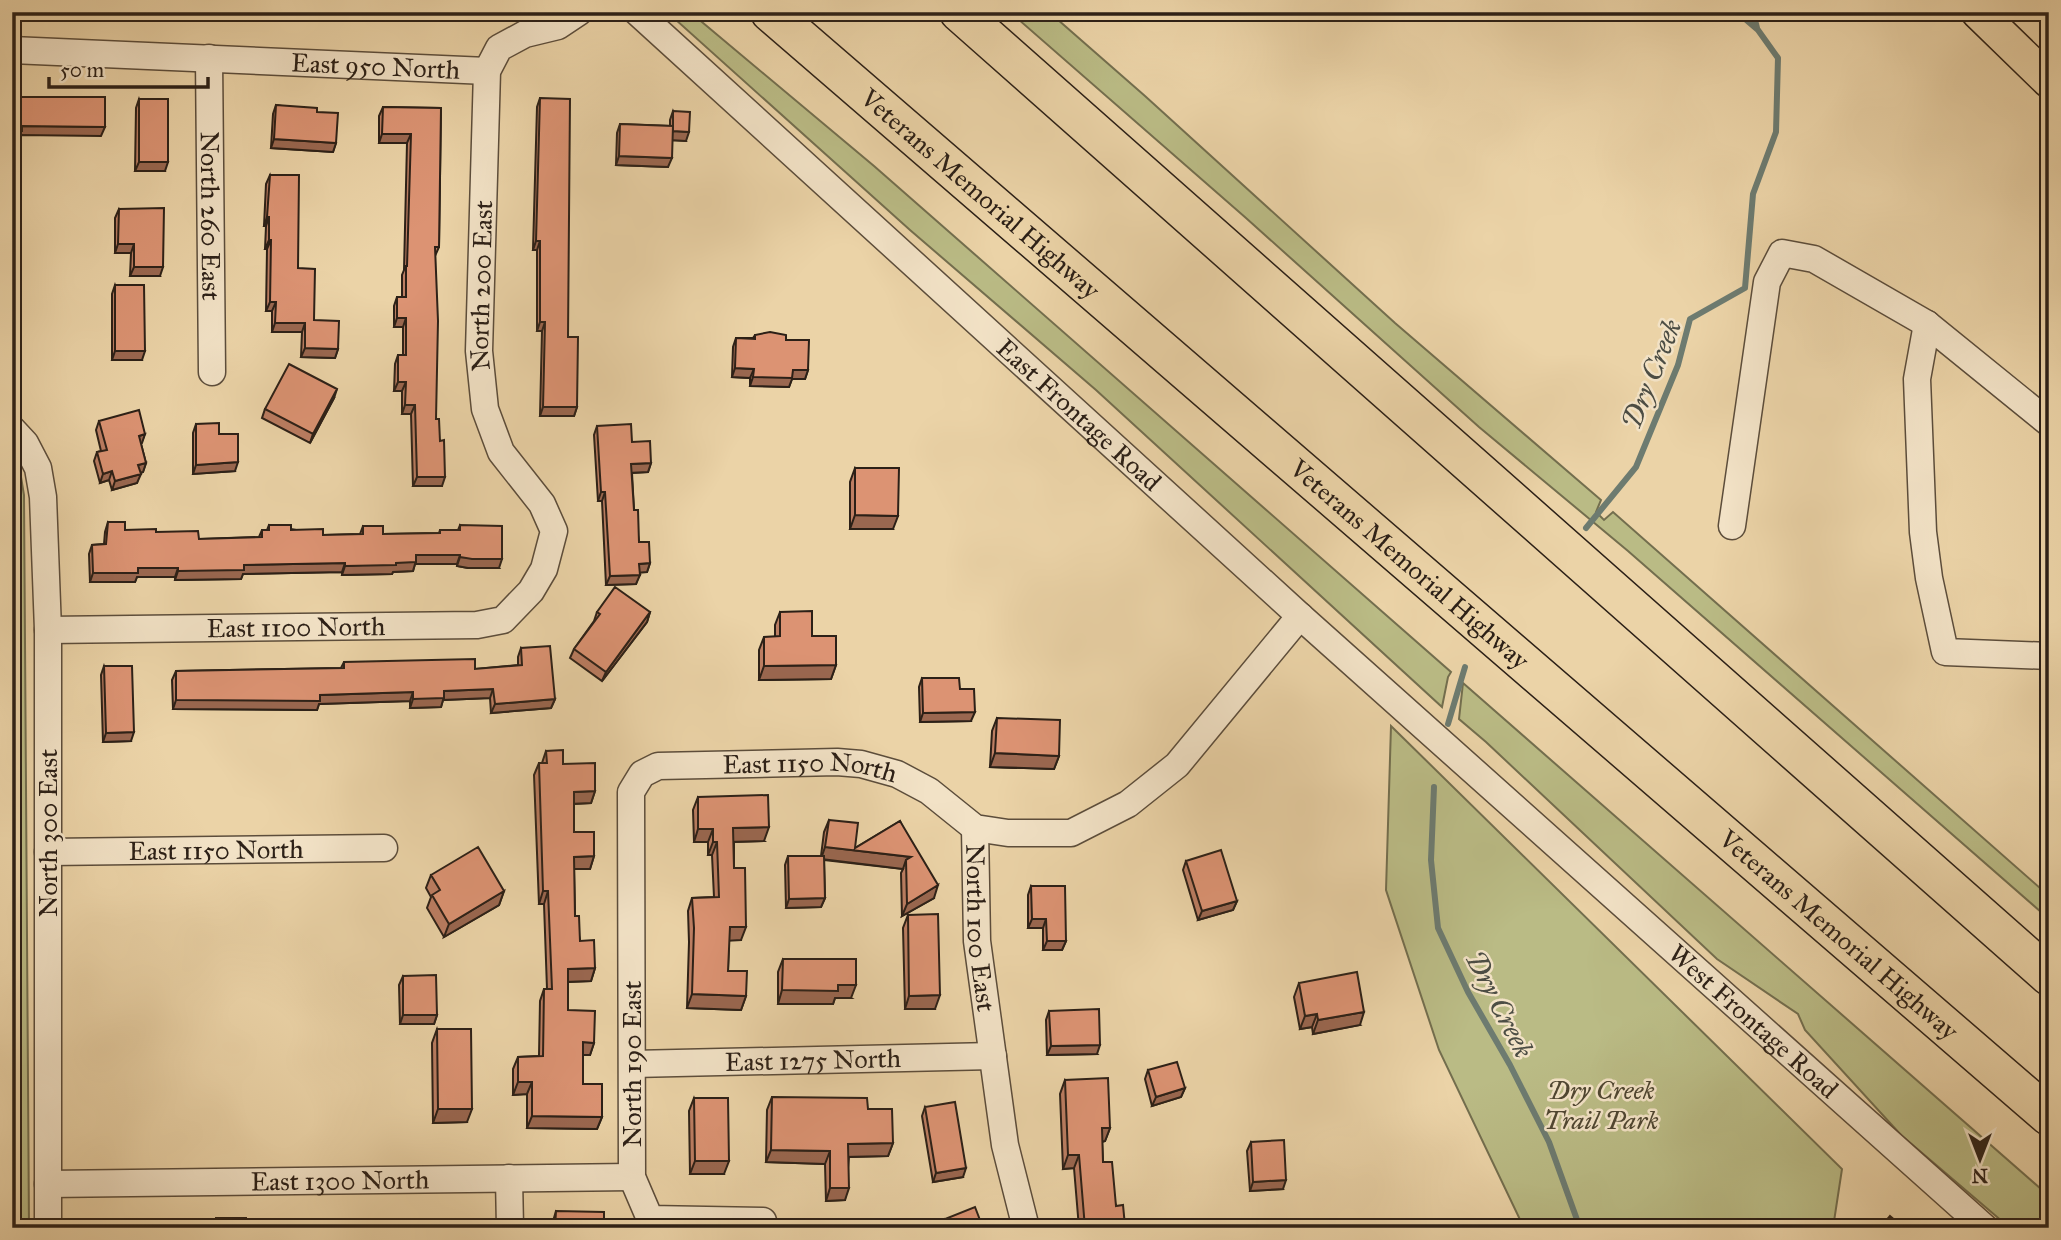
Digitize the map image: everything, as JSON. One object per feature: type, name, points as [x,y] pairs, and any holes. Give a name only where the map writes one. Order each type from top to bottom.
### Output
[{"type":"highway","points":[[959,12],[2049,976]]},
{"type":"highway","name":"Veterans Memorial Highway","points":[[781,22],[2049,1116]]},
{"type":"main road","points":[[1978,12],[2049,81]]},
{"type":"street","points":[[486,71],[499,48],[525,34],[558,26],[579,12]]},
{"type":"street","name":"East Frontage Road","points":[[637,12],[1523,816]]},
{"type":"street","name":"East 950 North","points":[[12,50],[486,71]]},
{"type":"street","name":"North 260 East","points":[[209,58],[212,372]]},
{"type":"street","name":"North 200 East","points":[[486,71],[479,351],[485,409],[501,453],[542,504],[554,531],[544,569],[531,591]]},
{"type":"street","points":[[1732,526],[1767,282],[1782,253],[1814,259],[1927,324],[2049,423]]},
{"type":"street","points":[[1927,324],[1917,379],[1923,532],[1929,578],[1945,652],[2049,656]]},
{"type":"street","name":"North 300 East","points":[[18,436],[38,468],[43,497],[48,630],[48,1228]]},
{"type":"street","name":"East 1100 North","points":[[48,630],[477,625],[503,620],[531,591]]},
{"type":"street","name":"North 100 East","points":[[1026,1228],[1005,1145],[977,940],[975,828],[1008,834],[1071,833],[1128,804],[1177,765],[1300,616]]},
{"type":"street","name":"East 1150 North","points":[[634,786],[642,774],[658,766],[837,762],[861,764],[897,774],[929,791],[975,828]]},
{"type":"street","name":"North 190 East","points":[[634,786],[631,792],[632,1177],[650,1219],[763,1221],[763,1228]]},
{"type":"street","name":"West Frontage Road","points":[[1523,816],[1985,1228]]},
{"type":"street","name":"East 1150 North","points":[[48,852],[384,848]]},
{"type":"street","name":"East 1275 North","points":[[633,1063],[993,1056]]},
{"type":"street","name":"East 1300 North","points":[[48,1184],[632,1177]]},
{"type":"street","points":[[509,1178],[510,1228]]},
{"type":"green space","points":[[678,12],[690,12],[874,166],[1451,672],[1442,707],[1096,390],[910,230],[676,20],[680,15]]},
{"type":"green space","points":[[1010,12],[1049,12],[1395,323],[1601,500],[1596,512],[1604,520],[1613,512],[2049,896],[2049,919],[1628,551],[1479,427],[1246,218]]},
{"type":"green space","points":[[12,456],[21,477],[24,495],[29,1228],[12,1228]]},
{"type":"green space","points":[[1463,683],[2049,1196],[2049,1228],[2010,1228],[1901,1135],[1805,1030],[1798,1014],[1717,959],[1459,719]]},
{"type":"green space","name":"Dry Creek Trail Park","points":[[1391,726],[1842,1169],[1833,1228],[1524,1228],[1439,1050],[1386,890]]},
{"type":"building","points":[[12,97],[105,97],[105,127],[22,126],[22,131],[12,131]]},
{"type":"building","points":[[540,98],[570,99],[568,337],[578,337],[577,407],[543,407],[545,322],[540,322],[540,241],[536,241]]},
{"type":"building","points":[[139,99],[168,99],[168,162],[139,162]]},
{"type":"building","points":[[276,105],[317,108],[317,112],[338,113],[336,143],[274,139]]},
{"type":"building","points":[[383,107],[441,108],[439,247],[435,247],[438,321],[436,419],[439,419],[440,441],[444,440],[445,477],[417,477],[415,405],[405,405],[406,382],[398,382],[398,355],[406,355],[406,318],[397,318],[397,297],[406,297],[411,134],[382,134]]},
{"type":"building","points":[[673,111],[690,112],[689,132],[673,131]]},
{"type":"building","points":[[620,124],[673,126],[672,158],[619,156]]},
{"type":"building","points":[[270,175],[299,175],[298,268],[315,269],[314,320],[339,321],[338,349],[305,348],[305,323],[275,323],[276,302],[270,302],[271,240],[267,217]]},
{"type":"building","points":[[164,208],[163,267],[134,267],[134,244],[118,244],[119,209]]},
{"type":"building","points":[[115,285],[144,285],[145,351],[115,351]]},
{"type":"building","points":[[12,316],[17,319],[12,330]]},
{"type":"building","points":[[770,332],[786,335],[786,340],[809,340],[808,370],[793,370],[792,378],[753,377],[754,369],[735,368],[736,338],[755,339],[755,335]]},
{"type":"building","points":[[289,364],[337,389],[313,434],[265,409]]},
{"type":"building","points":[[139,410],[145,434],[139,436],[146,463],[138,465],[141,474],[115,481],[112,471],[103,474],[97,452],[107,450],[99,421]]},
{"type":"building","points":[[219,423],[219,434],[238,434],[238,462],[196,465],[196,424]]},
{"type":"building","points":[[631,424],[632,442],[650,441],[651,463],[631,464],[634,510],[638,510],[639,542],[649,542],[650,563],[639,564],[640,575],[610,576],[605,492],[601,492],[597,426]]},
{"type":"building","points":[[855,468],[899,468],[898,516],[855,515]]},
{"type":"building","points":[[108,522],[125,522],[125,530],[198,531],[199,539],[262,537],[262,530],[269,530],[269,525],[291,525],[291,530],[323,529],[323,535],[363,534],[363,526],[383,526],[383,534],[440,533],[440,530],[460,530],[460,525],[502,526],[502,559],[416,555],[416,562],[396,565],[244,565],[244,570],[178,571],[178,568],[138,568],[138,573],[93,573],[92,545],[106,544]]},
{"type":"building","points":[[615,587],[650,612],[606,672],[574,649],[600,614],[597,612]]},
{"type":"building","points":[[812,611],[812,636],[836,636],[836,665],[764,666],[764,637],[780,636],[780,612]]},
{"type":"building","points":[[550,646],[555,699],[495,704],[493,689],[444,691],[444,698],[413,699],[413,692],[320,695],[320,701],[176,700],[176,671],[344,668],[344,662],[475,659],[475,669],[522,665],[521,648]]},
{"type":"building","points":[[104,666],[132,666],[134,732],[106,733]]},
{"type":"building","points":[[922,678],[959,678],[960,689],[974,689],[975,712],[923,713]]},
{"type":"building","points":[[997,718],[1060,720],[1059,756],[995,753]]},
{"type":"building","points":[[563,750],[563,764],[595,763],[595,791],[574,792],[574,832],[594,832],[594,856],[574,857],[575,916],[579,916],[580,941],[594,940],[595,968],[568,969],[568,1010],[595,1011],[594,1043],[583,1042],[583,1084],[602,1084],[602,1117],[532,1116],[532,1082],[518,1082],[518,1057],[543,1056],[544,989],[552,989],[548,891],[543,891],[539,763],[547,763],[546,751]]},
{"type":"building","points":[[768,795],[769,827],[733,828],[734,868],[745,868],[746,927],[730,927],[728,971],[747,971],[746,996],[692,994],[692,898],[719,897],[717,842],[713,842],[713,829],[698,829],[698,797]]},
{"type":"building","points":[[829,820],[858,823],[855,848],[900,821],[938,885],[907,904],[906,860],[911,857],[825,847]]},
{"type":"building","points":[[478,847],[504,891],[449,924],[432,895],[440,890],[431,875]]},
{"type":"building","points":[[1221,850],[1237,901],[1202,911],[1186,861]]},
{"type":"building","points":[[788,856],[824,856],[825,898],[789,899]]},
{"type":"building","points":[[1031,886],[1065,886],[1066,941],[1047,941],[1046,919],[1032,919]]},
{"type":"building","points":[[938,914],[940,995],[909,996],[908,915]]},
{"type":"building","points":[[783,959],[856,959],[856,985],[838,985],[838,991],[782,990]]},
{"type":"building","points":[[1357,972],[1364,1012],[1318,1020],[1317,1014],[1305,1016],[1299,983]]},
{"type":"building","points":[[436,975],[437,1015],[403,1015],[403,976]]},
{"type":"building","points":[[1099,1009],[1100,1045],[1051,1046],[1049,1011]]},
{"type":"building","points":[[437,1029],[471,1029],[472,1109],[438,1109]]},
{"type":"building","points":[[1177,1062],[1185,1088],[1156,1097],[1148,1070]]},
{"type":"building","points":[[1108,1078],[1110,1128],[1102,1128],[1103,1162],[1112,1162],[1116,1206],[1123,1205],[1125,1226],[1085,1228],[1079,1155],[1068,1155],[1065,1080]]},
{"type":"building","points":[[772,1097],[867,1098],[868,1109],[892,1109],[893,1143],[848,1144],[849,1188],[830,1188],[830,1151],[771,1150]]},
{"type":"building","points":[[694,1098],[728,1098],[729,1161],[695,1161]]},
{"type":"building","points":[[955,1102],[966,1168],[936,1173],[925,1107]]},
{"type":"building","points":[[1284,1140],[1286,1180],[1253,1182],[1251,1142]]},
{"type":"building","points":[[975,1207],[983,1228],[949,1228],[945,1219]]},
{"type":"building","points":[[556,1211],[604,1212],[604,1228],[555,1228]]},
{"type":"building","points":[[1890,1216],[1904,1228],[1880,1228]]},
{"type":"building","points":[[216,1218],[246,1218],[246,1224],[268,1224],[268,1228],[189,1228],[188,1224],[216,1224]]},
{"type":"waterway","name":"Dry Creek","points":[[1586,528],[1636,467],[1678,365],[1690,319],[1745,288],[1753,194],[1776,132],[1778,58],[1758,30],[1737,12]]},
{"type":"waterway","points":[[1753,12],[1757,28]]},
{"type":"waterway","name":"Dry Creek","points":[[1448,724],[1465,667]]},
{"type":"waterway","name":"Dry Creek","points":[[1434,787],[1431,860],[1438,928],[1468,992],[1510,1065],[1549,1142],[1580,1228]]}]
